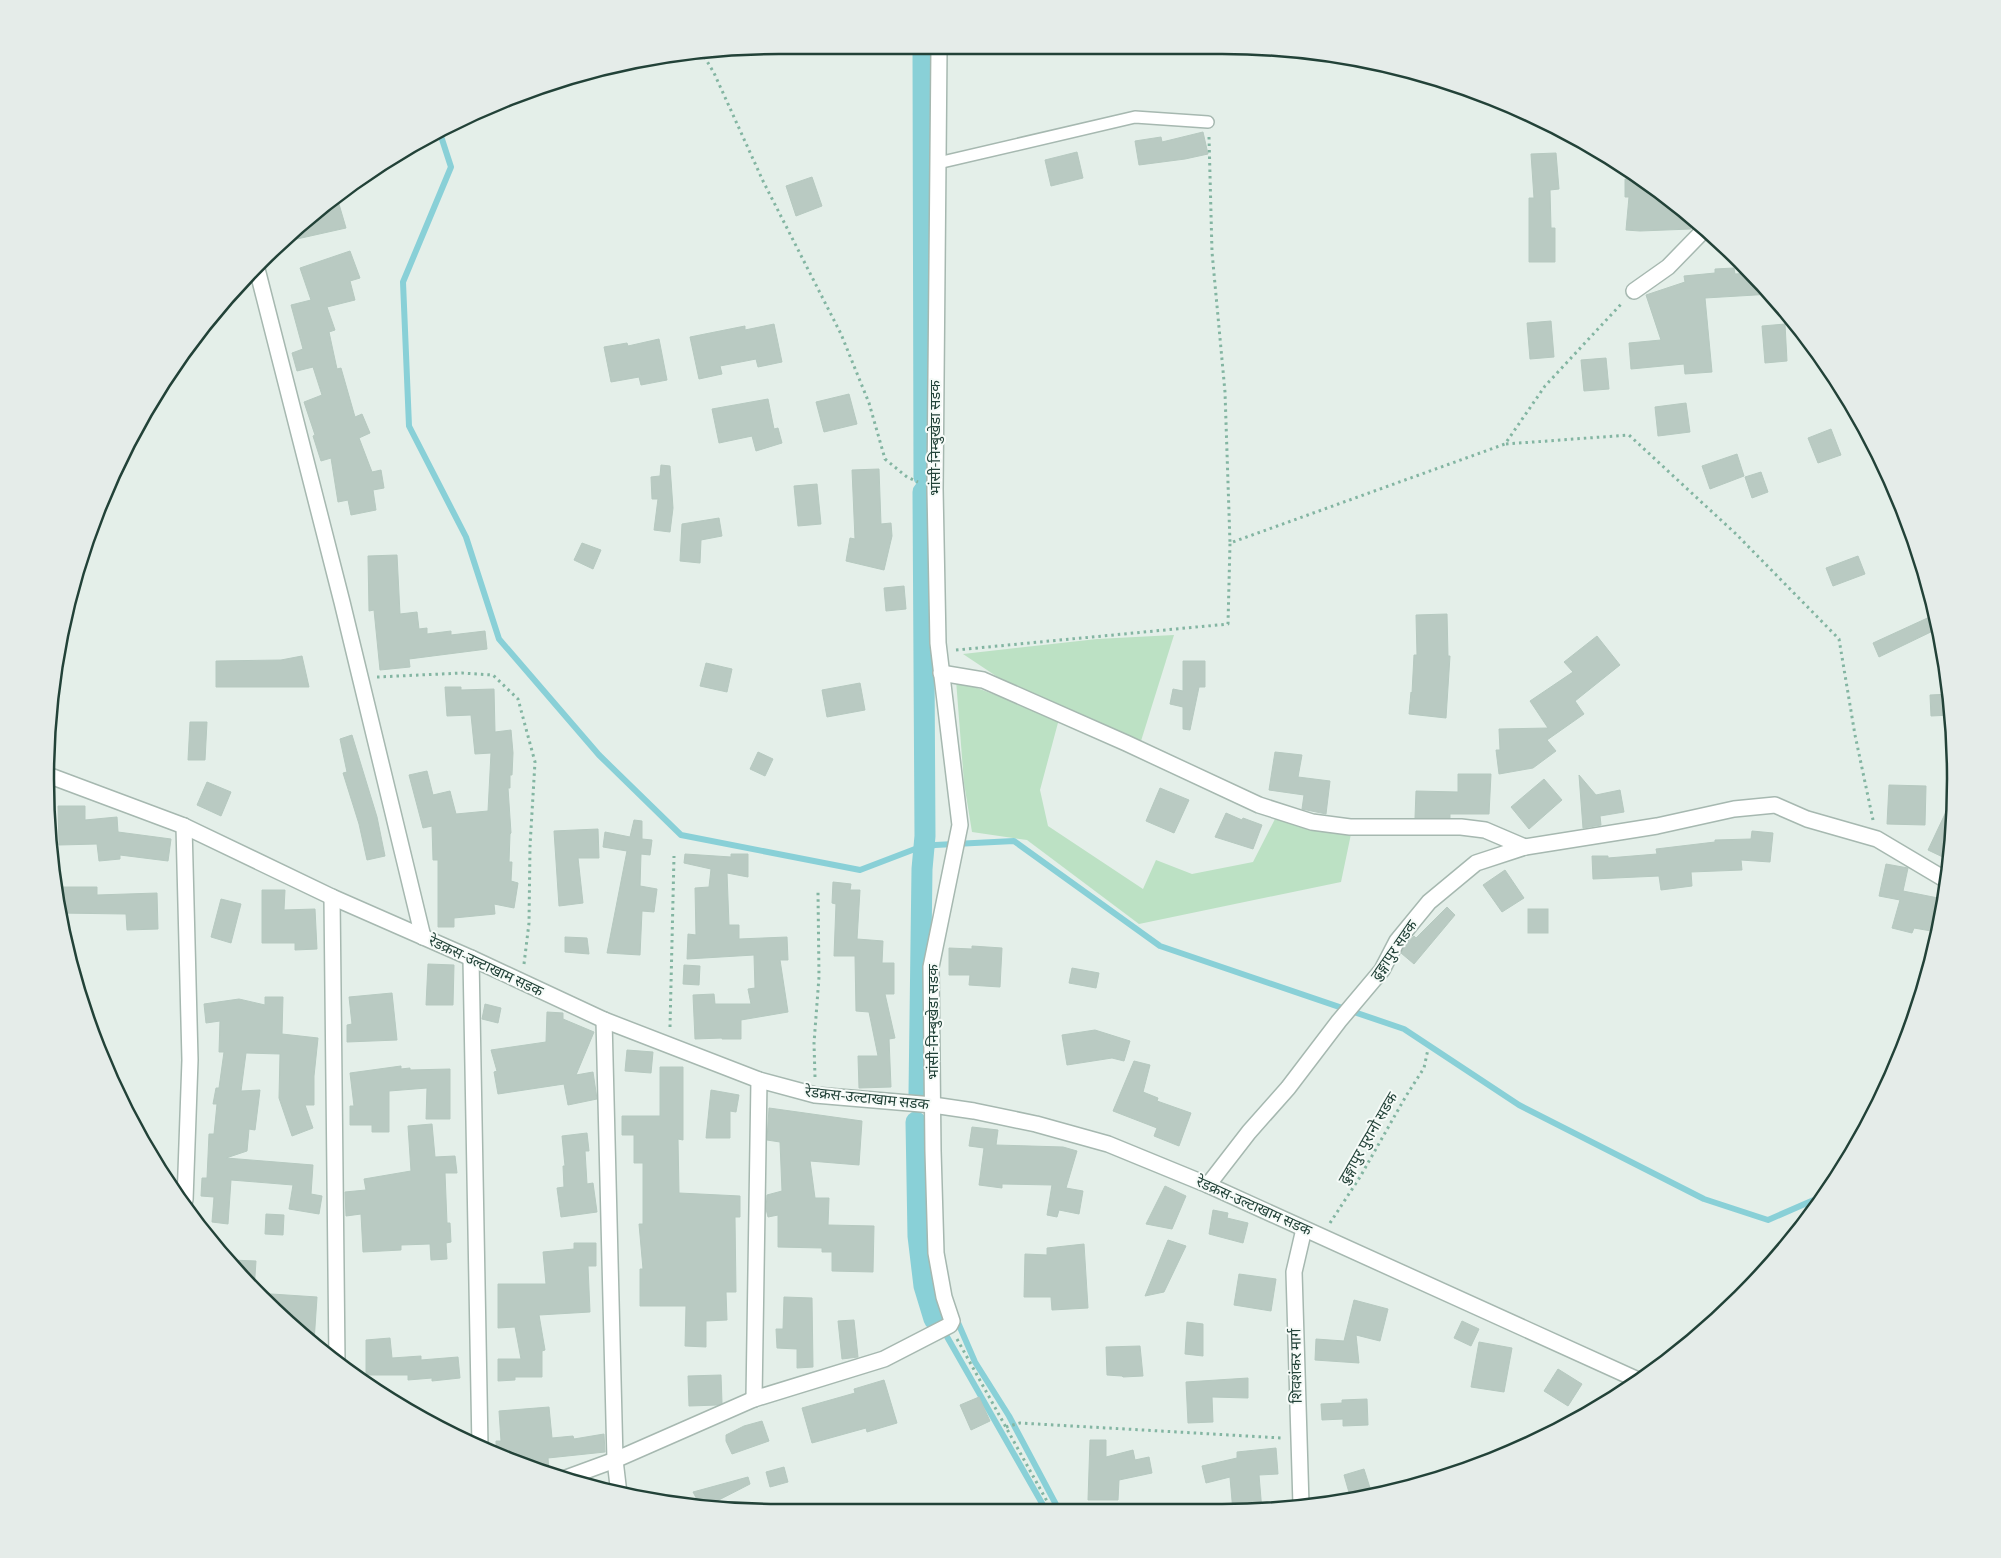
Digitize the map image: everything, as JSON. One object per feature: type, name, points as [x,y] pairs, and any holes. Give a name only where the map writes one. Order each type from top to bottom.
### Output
[{"type":"street","name":"भांसी-निम्बुखेडा सडक","points":[[939,54],[935,489],[938,643],[960,825],[931,967],[936,1253],[944,1297],[952,1321],[950,1325]]},
{"type":"street","points":[[1634,291],[1668,267],[1700,234]]},
{"type":"street","points":[[258,274],[361,678],[423,937]]},
{"type":"street","points":[[941,673],[983,680],[1118,739],[1259,805],[1312,822],[1350,827],[1469,828],[1485,830],[1525,847]]},
{"type":"street","name":"रेडक्रस-उल्टाखाम सडक","points":[[54,777],[184,826],[332,897],[471,958],[604,1020],[759,1080],[815,1095],[933,1105],[974,1111],[1036,1124],[1108,1144],[1321,1236],[1632,1377]]},
{"type":"street","name":"ढुङ्गापुर सडक","points":[[1208,1186],[1249,1132],[1288,1088],[1339,1021],[1382,970],[1397,941],[1429,902],[1476,863],[1525,847],[1656,826],[1734,809],[1775,805],[1807,819],[1876,839],[1941,877]]},
{"type":"street","points":[[184,826],[190,1060],[185,1195]]},
{"type":"street","points":[[332,897],[337,1354]]},
{"type":"street","points":[[471,958],[480,1439]]},
{"type":"street","points":[[604,1020],[615,1460],[618,1486]]},
{"type":"street","points":[[754,1399],[759,1080]]},
{"type":"street","name":"शिवशंकर मार्ग","points":[[1301,1500],[1294,1272],[1304,1229]]},
{"type":"street","points":[[575,1475],[615,1460],[754,1399],[884,1359],[950,1325]]},
{"type":"lane","points":[[938,163],[1135,117],[1208,122]]},
{"type":"path","points":[[705,58],[714,73],[763,180],[841,334],[870,403],[885,459],[907,478],[935,489]]},
{"type":"path","points":[[938,643],[958,651],[1228,624],[1230,543],[1225,392],[1212,252],[1208,122]]},
{"type":"path","points":[[1505,444],[1545,386],[1634,291]]},
{"type":"path","points":[[1230,543],[1505,444],[1629,435],[1736,534],[1840,639],[1855,735],[1876,839]]},
{"type":"path","points":[[361,678],[462,673],[493,674],[518,699],[535,762],[530,846],[529,923],[522,982]]},
{"type":"path","points":[[669,1045],[674,856]]},
{"type":"path","points":[[815,1095],[814,1043],[819,977],[818,892]]},
{"type":"path","name":"ढुङ्गापुर पुरानो सडक","points":[[1321,1236],[1360,1177],[1424,1068],[1428,1049]]},
{"type":"path","points":[[950,1325],[1049,1504]]},
{"type":"path","points":[[1007,1426],[1020,1422],[1298,1438]]},
{"type":"green space","points":[[1174,635],[1141,741],[1008,684],[963,654],[1097,639]]},
{"type":"green space","points":[[956,680],[1059,719],[1040,790],[1048,826],[1143,889],[1156,860],[1192,874],[1253,862],[1275,819],[1351,834],[1341,882],[1139,924],[1027,840],[972,832],[964,783]]},
{"type":"building","points":[[1203,132],[1208,154],[1139,165],[1135,141],[1161,137],[1162,142]]},
{"type":"building","points":[[1077,152],[1083,178],[1051,186],[1045,160]]},
{"type":"building","points":[[1556,153],[1559,189],[1550,190],[1551,228],[1555,228],[1555,262],[1529,262],[1529,198],[1534,198],[1531,154]]},
{"type":"building","points":[[812,177],[822,206],[796,216],[786,186]]},
{"type":"building","points":[[1625,179],[1629,179],[1664,204],[1691,226],[1691,229],[1626,230],[1629,197],[1625,197]]},
{"type":"building","points":[[339,203],[346,228],[295,239]]},
{"type":"building","points":[[350,251],[360,278],[350,281],[355,300],[327,307],[335,330],[329,332],[337,369],[341,368],[355,417],[362,414],[370,433],[359,438],[372,472],[381,470],[384,488],[373,490],[376,510],[351,515],[348,500],[338,502],[331,458],[321,461],[313,436],[315,435],[304,402],[322,395],[313,367],[297,371],[292,353],[303,349],[291,305],[311,300],[300,268]]},
{"type":"building","points":[[1734,268],[1735,274],[1742,274],[1761,295],[1705,298],[1712,372],[1685,374],[1684,364],[1631,369],[1629,343],[1661,340],[1646,295],[1685,282],[1684,276],[1715,273],[1715,269]]},
{"type":"building","points":[[1551,321],[1554,357],[1530,359],[1527,323]]},
{"type":"building","points":[[774,324],[782,362],[758,367],[756,359],[720,366],[722,374],[699,379],[690,337],[745,326],[745,330]]},
{"type":"building","points":[[1785,324],[1787,361],[1765,363],[1762,326]]},
{"type":"building","points":[[659,339],[667,380],[641,385],[639,377],[611,382],[604,347],[627,343],[628,346]]},
{"type":"building","points":[[1606,358],[1609,389],[1584,391],[1581,360]]},
{"type":"building","points":[[849,394],[857,424],[824,432],[816,402]]},
{"type":"building","points":[[768,399],[774,429],[778,428],[782,443],[756,451],[752,436],[719,443],[712,409]]},
{"type":"building","points":[[1686,403],[1690,432],[1658,436],[1655,407]]},
{"type":"building","points":[[1831,429],[1841,455],[1818,463],[1808,438]]},
{"type":"building","points":[[1737,454],[1744,476],[1710,489],[1702,466]]},
{"type":"building","points":[[661,465],[670,466],[673,508],[670,532],[654,530],[658,499],[652,499],[651,477],[660,476]]},
{"type":"building","points":[[879,469],[881,524],[891,523],[892,536],[884,570],[846,561],[850,538],[855,539],[852,470]]},
{"type":"building","points":[[1761,472],[1768,492],[1752,498],[1745,477]]},
{"type":"building","points":[[817,484],[821,524],[798,526],[794,486]]},
{"type":"building","points":[[719,518],[722,536],[701,540],[700,563],[680,561],[682,524]]},
{"type":"building","points":[[582,543],[601,550],[593,569],[574,560]]},
{"type":"building","points":[[397,555],[400,614],[417,612],[419,629],[427,628],[427,634],[451,631],[451,635],[485,631],[487,649],[409,659],[410,667],[380,670],[374,610],[369,611],[368,556]]},
{"type":"building","points":[[1858,556],[1865,574],[1833,586],[1826,568]]},
{"type":"building","points":[[904,586],[906,609],[886,611],[884,588]]},
{"type":"building","points":[[1447,614],[1448,656],[1450,656],[1446,718],[1409,714],[1414,655],[1417,655],[1416,615]]},
{"type":"building","points":[[1929,617],[1932,632],[1879,657],[1873,643]]},
{"type":"building","points":[[1597,636],[1620,665],[1575,701],[1584,714],[1547,740],[1556,751],[1533,768],[1499,774],[1496,750],[1500,750],[1499,729],[1548,728],[1530,701],[1573,672],[1564,662]]},
{"type":"building","points":[[302,656],[309,687],[216,687],[216,661],[281,660]]},
{"type":"building","points":[[1183,661],[1205,661],[1205,687],[1199,687],[1190,730],[1183,729],[1183,707],[1170,704],[1173,689],[1183,691]]},
{"type":"building","points":[[706,663],[732,669],[727,692],[700,686]]},
{"type":"building","points":[[860,683],[865,710],[827,717],[822,690]]},
{"type":"building","points":[[445,687],[461,687],[461,690],[494,689],[495,732],[511,730],[513,753],[512,775],[510,775],[510,788],[508,788],[511,833],[509,862],[512,862],[511,881],[518,883],[514,908],[494,904],[495,914],[454,918],[454,927],[438,927],[438,860],[433,860],[432,826],[423,828],[409,775],[427,771],[433,795],[450,791],[456,814],[488,811],[491,753],[475,754],[471,715],[447,716]]},
{"type":"building","points":[[1942,694],[1944,715],[1931,716],[1930,695]]},
{"type":"building","points":[[190,722],[207,722],[205,760],[188,760]]},
{"type":"building","points":[[352,735],[377,817],[385,856],[367,860],[359,824],[343,773],[347,772],[340,739]]},
{"type":"building","points":[[758,752],[773,759],[765,776],[750,769]]},
{"type":"building","points":[[1275,752],[1302,755],[1298,777],[1330,781],[1326,814],[1302,809],[1304,795],[1269,790]]},
{"type":"building","points":[[1458,774],[1491,774],[1489,814],[1450,814],[1450,818],[1415,818],[1416,791],[1458,792]]},
{"type":"building","points":[[1579,775],[1596,795],[1620,790],[1624,812],[1600,816],[1601,825],[1583,828]]},
{"type":"building","points":[[1544,779],[1562,800],[1529,829],[1511,807]]},
{"type":"building","points":[[207,782],[231,792],[221,816],[197,805]]},
{"type":"building","points":[[1889,785],[1926,786],[1925,825],[1887,824]]},
{"type":"building","points":[[1160,788],[1189,800],[1174,833],[1146,821]]},
{"type":"building","points":[[58,806],[85,806],[85,820],[117,817],[118,832],[171,839],[168,861],[120,855],[120,859],[99,861],[97,844],[59,845]]},
{"type":"building","points":[[1946,811],[1943,857],[1928,850]]},
{"type":"building","points":[[1226,813],[1242,820],[1243,818],[1262,825],[1253,849],[1215,837]]},
{"type":"building","points":[[634,820],[642,821],[642,839],[652,840],[650,855],[641,854],[640,886],[657,889],[654,912],[642,911],[640,955],[607,953],[627,851],[603,847],[605,832],[630,837]]},
{"type":"building","points":[[598,829],[599,858],[578,858],[583,903],[559,906],[554,831]]},
{"type":"building","points":[[1752,831],[1773,833],[1770,862],[1741,860],[1742,870],[1691,872],[1692,886],[1661,890],[1659,876],[1593,879],[1592,856],[1608,856],[1608,858],[1657,854],[1656,849],[1715,842],[1715,840],[1751,839]]},
{"type":"building","points":[[685,854],[731,857],[731,854],[748,854],[748,877],[727,873],[729,925],[739,925],[739,939],[787,937],[788,960],[780,960],[788,1012],[741,1020],[741,1039],[695,1039],[693,995],[714,994],[715,1004],[751,1004],[748,989],[755,988],[754,955],[687,959],[688,934],[696,935],[695,888],[709,887],[711,869],[684,863]]},
{"type":"building","points":[[1886,864],[1908,868],[1903,891],[1937,898],[1931,931],[1914,928],[1912,933],[1892,928],[1900,900],[1879,896]]},
{"type":"building","points":[[1505,870],[1524,898],[1502,912],[1483,885]]},
{"type":"building","points":[[833,882],[851,884],[850,890],[860,890],[857,939],[883,941],[882,963],[894,963],[894,994],[885,994],[895,1038],[889,1039],[891,1087],[859,1088],[858,1056],[878,1056],[869,1012],[856,1011],[855,956],[834,956],[836,904],[832,903]]},
{"type":"building","points":[[62,887],[97,887],[97,895],[157,893],[158,929],[127,930],[126,914],[67,913]]},
{"type":"building","points":[[262,890],[285,890],[284,910],[315,909],[317,949],[295,950],[295,943],[262,943]]},
{"type":"building","points":[[221,899],[241,904],[231,943],[211,937]]},
{"type":"building","points":[[1447,907],[1455,915],[1414,964],[1401,953],[1405,946],[1414,936],[1416,938]]},
{"type":"building","points":[[1528,909],[1548,909],[1548,933],[1528,933]]},
{"type":"building","points":[[565,937],[587,938],[589,954],[565,952]]},
{"type":"building","points":[[972,946],[1002,948],[1000,987],[969,985],[970,975],[949,975],[949,948],[972,949]]},
{"type":"building","points":[[428,964],[454,965],[453,1005],[426,1005]]},
{"type":"building","points":[[684,965],[700,966],[699,985],[683,984]]},
{"type":"building","points":[[1072,968],[1099,973],[1096,988],[1069,983]]},
{"type":"building","points":[[392,993],[397,1040],[347,1042],[347,1025],[352,1024],[349,997]]},
{"type":"building","points":[[265,997],[283,997],[282,1034],[318,1038],[314,1076],[314,1105],[305,1105],[313,1128],[292,1136],[279,1098],[280,1054],[246,1053],[241,1091],[260,1090],[255,1130],[249,1129],[247,1151],[226,1158],[313,1165],[311,1194],[322,1196],[319,1214],[289,1209],[293,1185],[231,1180],[228,1224],[212,1222],[214,1197],[201,1196],[202,1178],[207,1178],[209,1134],[214,1134],[217,1104],[213,1104],[216,1088],[219,1088],[224,1052],[219,1052],[220,1021],[206,1023],[204,1004],[239,999],[265,1005]]},
{"type":"building","points":[[485,1004],[501,1008],[498,1023],[482,1019]]},
{"type":"building","points":[[547,1012],[563,1013],[563,1019],[594,1032],[576,1075],[593,1072],[597,1099],[568,1105],[564,1084],[498,1094],[494,1072],[497,1071],[491,1050],[546,1042]]},
{"type":"building","points":[[1095,1030],[1130,1041],[1124,1061],[1112,1058],[1067,1065],[1062,1035]]},
{"type":"building","points":[[627,1050],[653,1052],[651,1073],[625,1071]]},
{"type":"building","points":[[1134,1061],[1150,1065],[1143,1092],[1158,1098],[1157,1101],[1191,1113],[1179,1146],[1154,1136],[1157,1128],[1113,1111]]},
{"type":"building","points":[[401,1066],[401,1069],[410,1068],[410,1070],[450,1069],[450,1119],[426,1119],[427,1088],[389,1091],[389,1132],[372,1132],[372,1125],[350,1125],[350,1106],[354,1106],[350,1073]]},
{"type":"building","points":[[660,1067],[683,1067],[683,1140],[678,1139],[679,1193],[740,1196],[740,1217],[735,1217],[736,1292],[726,1292],[727,1320],[706,1321],[706,1347],[685,1346],[686,1306],[640,1306],[640,1269],[643,1269],[639,1224],[643,1224],[643,1163],[634,1163],[634,1135],[622,1135],[622,1116],[660,1116]]},
{"type":"building","points":[[711,1090],[739,1095],[736,1112],[730,1111],[730,1138],[706,1138]]},
{"type":"building","points":[[769,1108],[862,1121],[859,1165],[810,1161],[815,1198],[829,1198],[828,1225],[874,1226],[873,1272],[832,1271],[832,1252],[822,1252],[822,1248],[778,1247],[778,1215],[768,1217],[766,1209],[767,1195],[782,1191],[780,1142],[767,1140]]},
{"type":"building","points":[[432,1124],[435,1157],[455,1156],[457,1173],[445,1173],[447,1223],[450,1223],[451,1242],[446,1243],[447,1259],[431,1260],[430,1244],[401,1245],[401,1250],[363,1252],[361,1214],[346,1216],[345,1192],[366,1190],[364,1179],[411,1171],[408,1126]]},
{"type":"building","points":[[972,1127],[998,1130],[996,1145],[1063,1147],[1077,1151],[1066,1188],[1083,1191],[1079,1214],[1059,1210],[1057,1217],[1047,1215],[1052,1185],[1002,1184],[1002,1188],[979,1185],[984,1148],[969,1146]]},
{"type":"building","points":[[587,1133],[589,1151],[585,1151],[587,1184],[593,1183],[597,1212],[561,1217],[557,1188],[564,1187],[563,1166],[565,1166],[562,1136]]},
{"type":"building","points":[[1165,1186],[1186,1196],[1172,1229],[1146,1224]]},
{"type":"building","points":[[1213,1210],[1228,1213],[1227,1218],[1248,1223],[1243,1243],[1209,1234]]},
{"type":"building","points":[[266,1214],[284,1215],[283,1235],[265,1234]]},
{"type":"building","points":[[1168,1240],[1186,1246],[1164,1292],[1145,1296]]},
{"type":"building","points":[[574,1243],[596,1243],[596,1266],[588,1266],[590,1312],[539,1315],[545,1350],[542,1351],[542,1377],[515,1377],[515,1380],[498,1381],[498,1359],[521,1359],[515,1327],[498,1328],[498,1284],[546,1284],[543,1252],[574,1249]]},
{"type":"building","points":[[1084,1244],[1088,1308],[1052,1310],[1051,1297],[1024,1297],[1025,1254],[1047,1255],[1047,1248]]},
{"type":"building","points":[[237,1260],[256,1261],[255,1280]]},
{"type":"building","points":[[1239,1274],[1276,1279],[1271,1311],[1234,1305]]},
{"type":"building","points":[[268,1294],[317,1297],[314,1335]]},
{"type":"building","points":[[784,1297],[812,1298],[813,1367],[797,1368],[797,1349],[777,1348],[776,1329],[783,1329]]},
{"type":"building","points":[[1354,1300],[1388,1309],[1380,1341],[1356,1335],[1359,1363],[1315,1360],[1316,1339],[1344,1341]]},
{"type":"building","points":[[854,1320],[858,1357],[842,1359],[838,1321]]},
{"type":"building","points":[[1462,1321],[1479,1329],[1471,1346],[1454,1338]]},
{"type":"building","points":[[1187,1322],[1203,1324],[1203,1356],[1185,1354]]},
{"type":"building","points":[[390,1338],[392,1358],[421,1356],[421,1360],[458,1357],[460,1378],[432,1381],[432,1378],[408,1380],[408,1375],[366,1375],[366,1340]]},
{"type":"building","points":[[1479,1342],[1512,1348],[1504,1392],[1471,1387]]},
{"type":"building","points":[[1140,1346],[1143,1376],[1123,1377],[1107,1375],[1106,1347]]},
{"type":"building","points":[[1558,1369],[1582,1384],[1568,1406],[1544,1391]]},
{"type":"building","points":[[721,1375],[722,1403],[718,1405],[689,1406],[688,1376]]},
{"type":"building","points":[[1248,1378],[1248,1398],[1212,1397],[1213,1422],[1188,1423],[1186,1382]]},
{"type":"building","points":[[884,1380],[897,1423],[867,1432],[866,1428],[812,1443],[802,1408],[855,1393],[854,1389]]},
{"type":"building","points":[[979,1397],[990,1421],[971,1430],[960,1405]]},
{"type":"building","points":[[1367,1399],[1368,1425],[1343,1426],[1343,1419],[1322,1420],[1321,1404],[1342,1403],[1342,1400]]},
{"type":"building","points":[[549,1407],[552,1438],[573,1436],[574,1439],[604,1434],[605,1452],[548,1458],[549,1467],[501,1449],[496,1447],[496,1441],[501,1441],[499,1411]]},
{"type":"building","points":[[762,1421],[769,1441],[732,1454],[726,1441],[726,1435],[744,1426]]},
{"type":"building","points":[[1090,1440],[1106,1440],[1106,1457],[1133,1450],[1135,1460],[1149,1457],[1152,1473],[1119,1480],[1118,1500],[1088,1500]]},
{"type":"building","points":[[1276,1448],[1278,1474],[1259,1475],[1261,1503],[1232,1504],[1230,1477],[1206,1483],[1202,1466],[1237,1458],[1237,1452]]},
{"type":"building","points":[[784,1467],[788,1482],[770,1487],[766,1472]]},
{"type":"building","points":[[1364,1469],[1370,1488],[1349,1492],[1344,1475]]},
{"type":"building","points":[[748,1477],[750,1484],[716,1501],[697,1499],[693,1492]]},
{"type":"waterway","points":[[923,54],[924,477]]},
{"type":"waterway","points":[[441,138],[451,167],[403,282],[409,426],[466,537],[499,639],[599,755],[681,835],[860,870],[915,849],[935,845],[1014,841],[1160,946],[1404,1029],[1519,1105],[1704,1199],[1768,1220],[1811,1201]]},
{"type":"waterway","points":[[919,1094],[922,869],[925,836],[923,492]]},
{"type":"waterway","points":[[916,1122],[918,1236],[924,1286],[934,1319]]},
{"type":"waterway","points":[[956,1318],[975,1362],[1009,1416],[1056,1504]]},
{"type":"waterway","points":[[946,1335],[1042,1504]]}]
